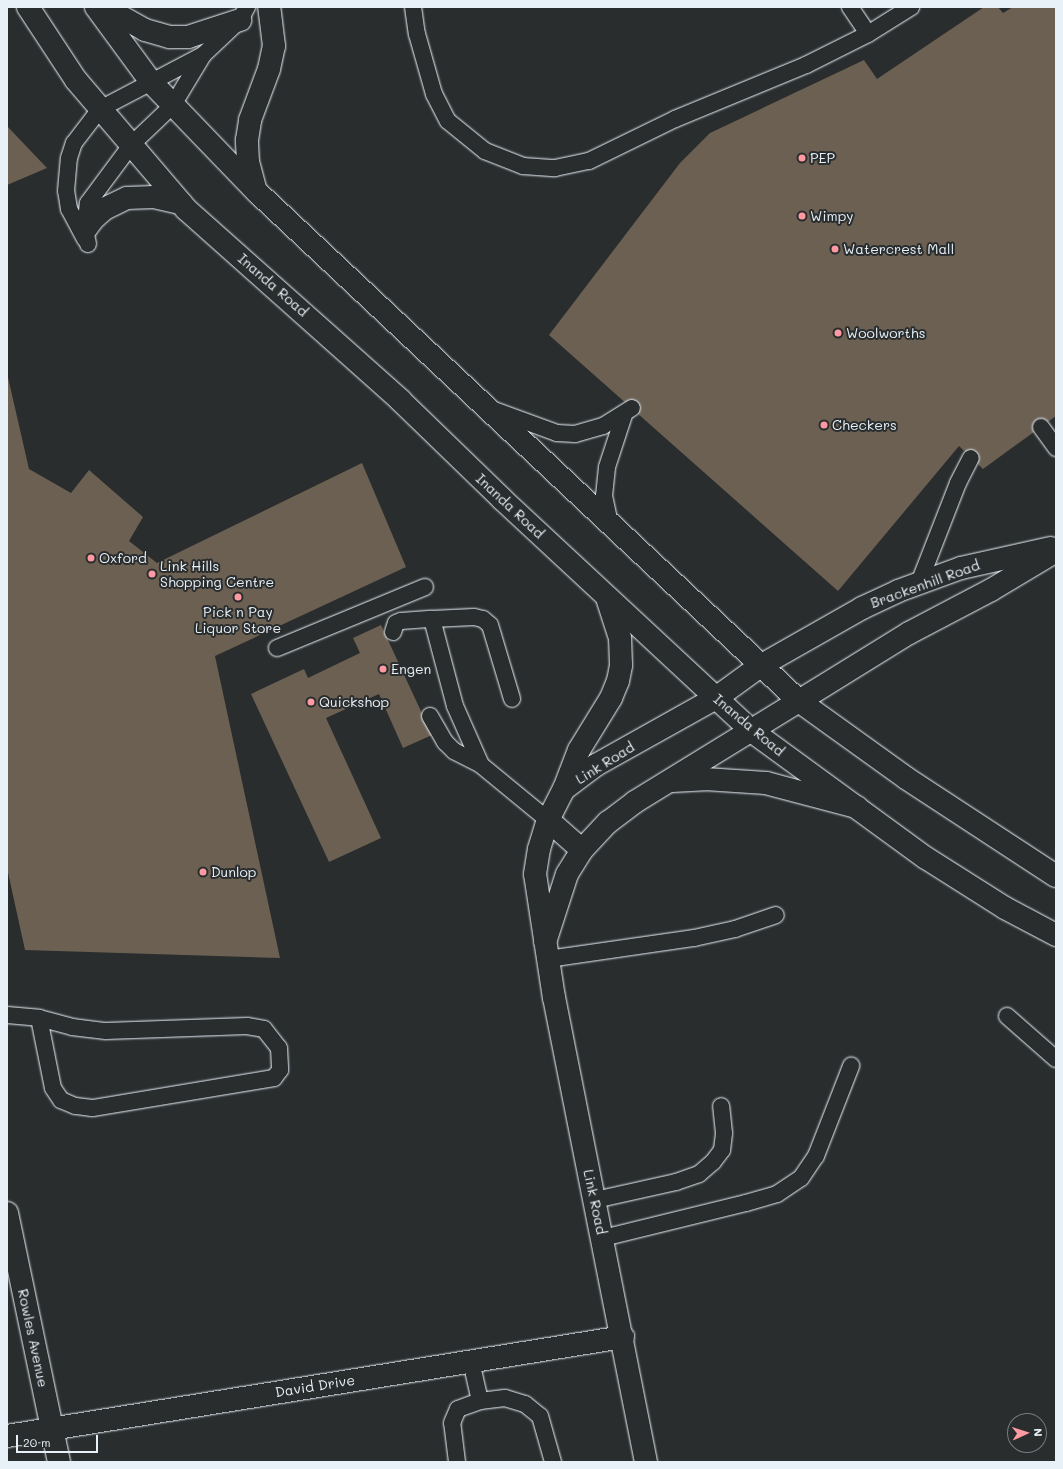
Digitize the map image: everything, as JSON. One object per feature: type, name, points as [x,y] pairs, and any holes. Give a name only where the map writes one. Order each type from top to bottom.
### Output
[{"type":"main road","name":"Inanda Road","points":[[28,7],[76,80],[181,203],[394,395],[607,597],[753,732],[926,858],[1005,908],[1056,935]]},
{"type":"main road","points":[[96,7],[151,82],[257,192],[760,666],[799,701],[906,778],[1056,876]]},
{"type":"main road","points":[[104,7],[145,30],[170,37],[188,37],[243,13]]},
{"type":"main road","points":[[257,192],[248,162],[247,140],[250,120],[269,69],[274,46],[269,7]]},
{"type":"main road","points":[[85,230],[104,209],[126,198],[154,197],[181,203]]},
{"type":"main road","name":"Brackenhill Road","points":[[760,666],[862,608],[919,584],[995,559],[1056,547]]},
{"type":"main road","name":"Brackenhill Road","points":[[799,701],[909,633],[991,590],[1056,551]]},
{"type":"main road","points":[[564,789],[579,750],[611,698],[618,681],[621,665],[620,638],[607,597]]},
{"type":"main road","name":"Link Road","points":[[646,1462],[546,950],[535,874],[548,820],[564,789],[596,766],[716,698],[760,666]]},
{"type":"main road","name":"Link Road","points":[[546,950],[558,895],[567,874],[582,850],[608,822],[667,782],[753,732],[799,701]]},
{"type":"main road","points":[[667,782],[704,779],[766,783],[857,808]]},
{"type":"main road","points":[[548,820],[582,850]]},
{"type":"main road","name":"Rowles Avenue","points":[[7,1213],[59,1462]]},
{"type":"main road","name":"David Drive","points":[[7,1436],[622,1337]]},
{"type":"lane","points":[[413,7],[417,34],[429,77],[448,121],[485,152],[523,166],[555,168],[589,161],[674,119],[806,65],[868,34],[912,7]]},
{"type":"lane","points":[[850,7],[868,34]]},
{"type":"lane","points":[[203,55],[100,109],[74,143],[69,158],[66,191],[69,209],[88,244],[85,230],[88,203],[132,145],[173,104],[203,55],[243,13]]},
{"type":"lane","points":[[485,406],[557,433],[575,434],[591,430],[628,411],[607,467],[604,496],[610,524]]},
{"type":"lane","points":[[1041,427],[1056,448]]},
{"type":"lane","points":[[919,584],[958,483],[971,458]]},
{"type":"lane","points":[[277,648],[426,587]]},
{"type":"lane","points":[[393,632],[396,623],[401,621],[474,617],[483,619],[490,625],[512,699]]},
{"type":"lane","points":[[432,619],[454,706],[481,765]]},
{"type":"lane","points":[[430,716],[445,742],[454,751],[481,765],[548,820]]},
{"type":"lane","points":[[546,950],[694,938],[735,929],[776,915]]},
{"type":"lane","points":[[7,1015],[39,1018],[72,1027],[106,1031],[239,1027],[264,1029],[273,1037],[279,1048],[280,1070],[274,1078],[92,1108],[75,1106],[61,1100],[53,1088],[39,1018]]},
{"type":"lane","points":[[1007,1016],[1056,1059]]},
{"type":"lane","points":[[603,1238],[777,1194],[801,1178],[816,1156],[851,1066]]},
{"type":"lane","points":[[595,1200],[676,1182],[699,1174],[713,1162],[722,1150],[724,1133],[721,1106]]},
{"type":"lane","points":[[471,1361],[480,1401]]},
{"type":"lane","points":[[457,1462],[452,1423],[458,1409],[480,1401],[505,1398],[530,1408],[540,1416],[553,1462]]},
{"type":"building","name":"Watercrest Mall","points":[[984,7],[998,7],[1003,13],[1013,7],[1056,7],[1056,416],[983,469],[959,446],[838,591],[549,335],[680,163],[710,133],[864,60],[877,79]]},
{"type":"building","points":[[7,126],[47,168],[7,185]]},
{"type":"building","points":[[7,373],[29,469],[71,493],[89,470],[143,517],[129,541],[157,563],[362,463],[406,567],[215,656],[280,958],[25,950],[7,868]]},
{"type":"building","points":[[381,625],[432,735],[403,748],[379,694],[326,718],[381,838],[329,862],[251,694],[304,669],[308,678],[360,653],[353,638]]},
{"type":"place","name":"PEP","points":[[802,158]]},
{"type":"place","name":"Wimpy","points":[[802,216]]},
{"type":"place","name":"Watercrest Mall","points":[[835,249]]},
{"type":"place","name":"Woolworths","points":[[838,333]]},
{"type":"place","name":"Checkers","points":[[824,425]]},
{"type":"place","name":"Oxford","points":[[91,558]]},
{"type":"place","name":"Link Hills Shopping Centre","points":[[152,574]]},
{"type":"place","name":"Pick n Pay Liquor Store","points":[[238,597]]},
{"type":"place","name":"Engen","points":[[383,669]]},
{"type":"place","name":"Quickshop","points":[[311,702]]},
{"type":"place","name":"Dunlop","points":[[203,872]]}]
